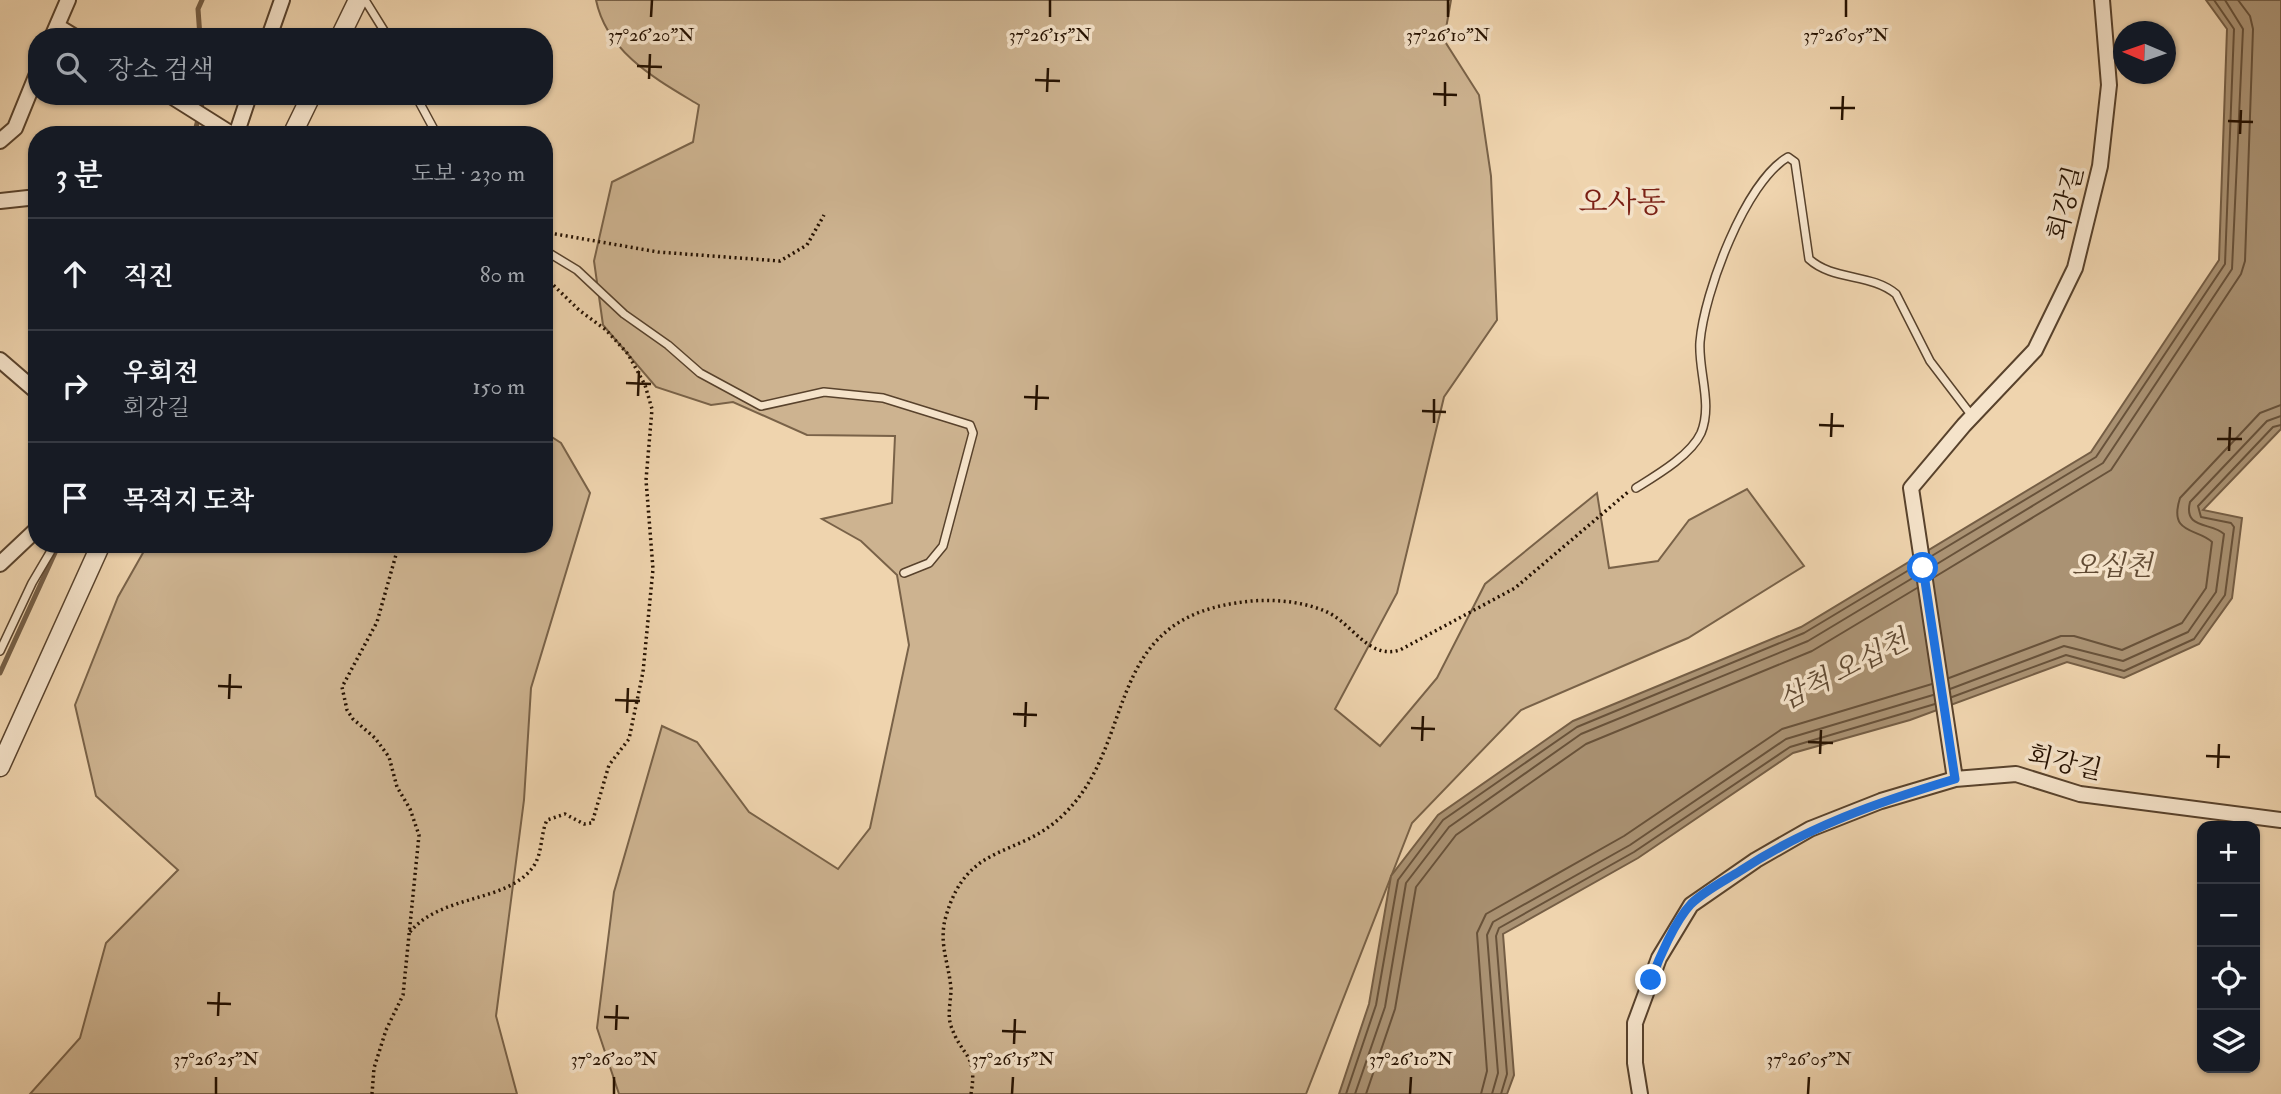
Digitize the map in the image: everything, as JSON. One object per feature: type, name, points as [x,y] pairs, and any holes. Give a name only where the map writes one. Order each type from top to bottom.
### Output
[{"type":"street","points":[[56,28],[68,0]]},
{"type":"street","points":[[272,28],[282,0]]},
{"type":"street","points":[[344,28],[358,0]]},
{"type":"street","name":"회강길","points":[[1955,779],[1912,488],[1972,416],[2035,350],[2075,268],[2100,166],[2109,85],[2102,0]]},
{"type":"street","points":[[0,141],[15,128],[28,96]]},
{"type":"street","points":[[184,105],[219,126]]},
{"type":"street","points":[[238,126],[246,105]]},
{"type":"street","points":[[296,126],[307,105]]},
{"type":"street","points":[[0,201],[28,198]]},
{"type":"street","points":[[0,360],[28,384]]},
{"type":"street","points":[[0,564],[28,538]]},
{"type":"street","points":[[0,767],[98,553]]},
{"type":"street","name":"회강길","points":[[1640,1094],[1635,1063],[1635,1023],[1659,958],[1690,905],[1756,860],[1810,829],[1881,801],[1955,779],[2016,774],[2080,794],[2281,820]]},
{"type":"lane","points":[[365,0],[382,28]]},
{"type":"lane","points":[[421,105],[432,126]]},
{"type":"lane","points":[[1636,488],[1671,467],[1697,440],[1702,430],[1705,402],[1700,343],[1711,294],[1748,199],[1778,162],[1788,156],[1795,162],[1809,258],[1825,270],[1886,286],[1896,294],[1930,361],[1972,416]]},
{"type":"lane","points":[[553,255],[578,270],[624,314],[668,345],[700,373],[751,402],[761,406],[824,392],[891,400],[970,425],[973,433],[943,547],[929,563],[904,573]]},
{"type":"lane","points":[[0,651],[32,583],[50,553]]},
{"type":"path","points":[[553,234],[658,252],[780,261],[793,256],[807,245],[824,215]]},
{"type":"path","points":[[410,932],[437,911],[504,887],[528,872],[539,857],[547,820],[565,814],[584,824],[592,823],[610,765],[629,739],[639,697],[653,569],[646,480],[652,422],[650,399],[638,370],[613,337],[553,284]]},
{"type":"path","points":[[971,1094],[972,1062],[950,1024],[951,988],[942,936],[950,906],[968,875],[986,857],[1036,836],[1075,803],[1099,760],[1139,661],[1159,638],[1206,611],[1260,600],[1287,602],[1325,611],[1347,624],[1371,648],[1381,653],[1400,650],[1515,588],[1597,516],[1636,488]]},
{"type":"path","points":[[372,1094],[374,1068],[386,1030],[402,995],[419,846],[417,825],[400,795],[389,757],[375,738],[352,719],[346,710],[342,687],[377,622],[396,553]]},
{"type":"shaded area","points":[[596,0],[1451,0],[1444,40],[1479,95],[1491,176],[1497,320],[1444,397],[1397,593],[1335,709],[1380,746],[1437,678],[1485,584],[1597,493],[1609,568],[1658,561],[1689,520],[1747,489],[1804,566],[1688,638],[1521,710],[1412,823],[1306,1094],[619,1094],[597,1028],[614,892],[662,726],[697,742],[749,812],[838,869],[870,828],[909,645],[897,575],[861,541],[822,519],[892,503],[895,436],[807,435],[733,402],[711,405],[656,387],[603,325],[594,261],[612,182],[693,142],[699,105],[650,74],[622,50],[602,19]]},
{"type":"shaded area","points":[[553,438],[561,443],[590,493],[531,688],[524,800],[496,1016],[517,1094],[30,1094],[80,1038],[106,943],[178,870],[96,796],[75,705],[118,597],[143,553],[553,553]]},
{"type":"water","name":"오십천","points":[[2206,0],[2281,0],[2281,429],[2203,510],[2242,518],[2232,598],[2199,644],[2124,678],[2067,662],[1910,720],[1793,753],[1638,858],[1503,934],[1514,1075],[1507,1094],[1339,1094],[1369,1004],[1391,876],[1438,815],[1573,721],[1801,627],[2091,452],[2219,260],[2227,29]]},
{"type":"waterway","points":[[199,28],[198,9],[202,0]]},
{"type":"waterway","points":[[196,126],[202,105]]},
{"type":"waterway","points":[[0,673],[55,553]]},
{"type":"district","name":"오사동","points":[[1622,202]]},
{"type":"route","points":[[1651,980],[1659,958],[1690,905],[1728,878],[1810,829],[1881,801],[1955,779],[1923,568]]},
{"type":"water label","name":"삼척 오십천","points":[[1843,669]]}]
